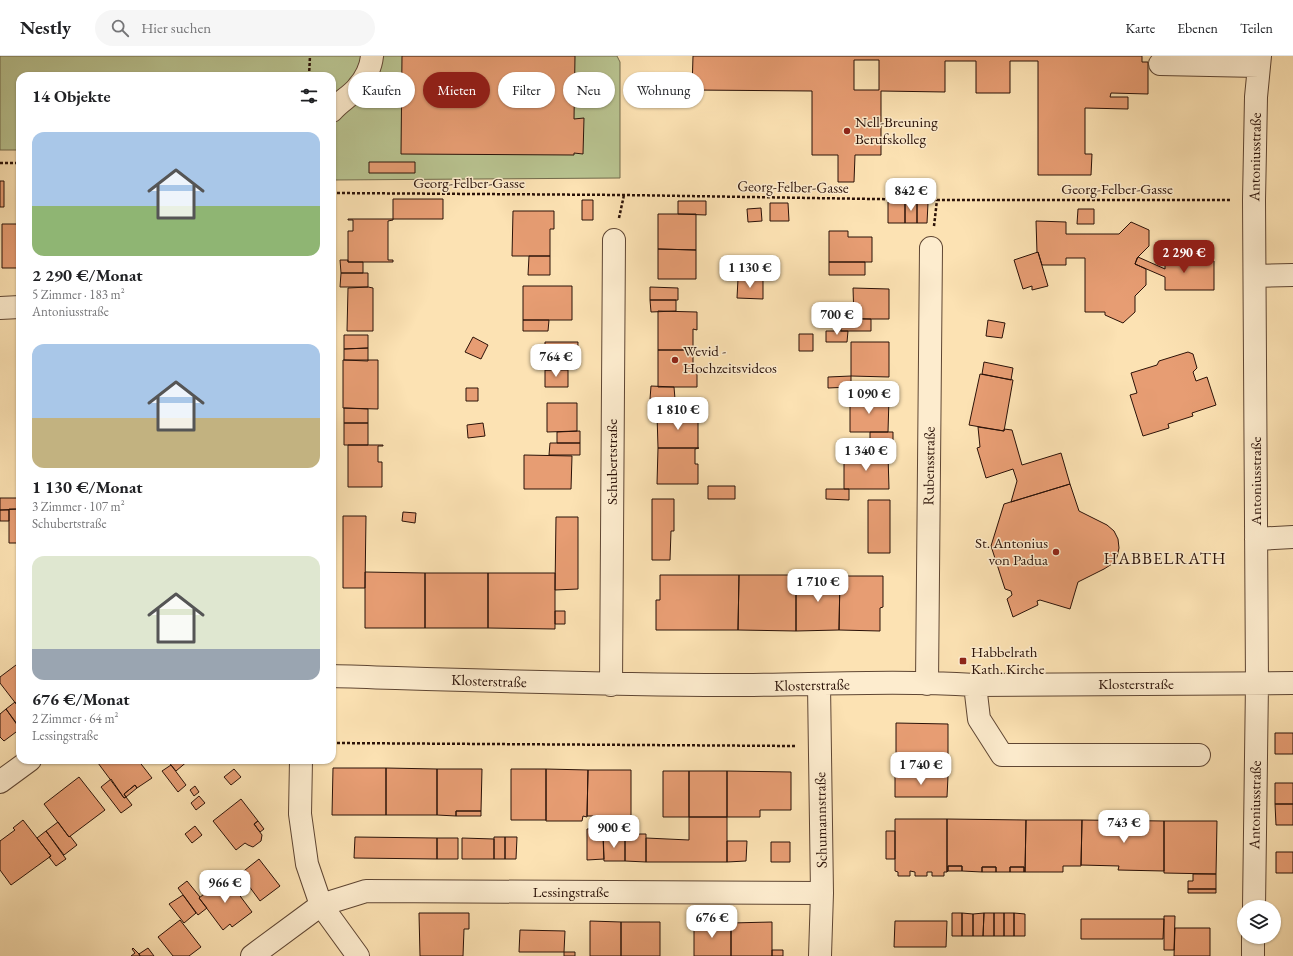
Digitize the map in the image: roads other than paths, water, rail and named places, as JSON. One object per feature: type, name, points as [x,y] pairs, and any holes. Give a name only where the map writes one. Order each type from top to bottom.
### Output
[{"type":"street","points":[[336,106],[358,88],[371,64],[372,56]]},
{"type":"street","points":[[1160,64],[1260,61]]},
{"type":"street","name":"Antoniusstraße","points":[[1254,900],[1257,683],[1254,200],[1256,97],[1260,61]]},
{"type":"street","name":"Schubertstraße","points":[[610,685],[614,240]]},
{"type":"street","name":"Rubensstraße","points":[[927,684],[931,248]]},
{"type":"street","points":[[1255,276],[1293,275]]},
{"type":"street","points":[[0,308],[16,307]]},
{"type":"street","points":[[1256,539],[1293,537]]},
{"type":"street","name":"Klosterstraße","points":[[336,676],[610,685],[1293,683]]},
{"type":"street","name":"Schumannstraße","points":[[819,685],[822,893],[820,956]]},
{"type":"street","points":[[975,685],[979,720],[1002,755],[1199,755]]},
{"type":"street","points":[[0,782],[25,764]]},
{"type":"street","points":[[301,764],[300,814],[307,864],[321,906],[358,956]]},
{"type":"street","name":"Lessingstraße","points":[[252,956],[321,906],[366,891],[822,893]]},
{"type":"street","points":[[1253,944],[1253,956]]},
{"type":"place","name":"Nell-Breuning Berufskolleg","points":[[847,131]]},
{"type":"place","name":"Wevid - Hochzeitsvideos","points":[[675,360]]},
{"type":"place","name":"St. Antonius von Padua","points":[[1056,552]]},
{"type":"place","name":"Habbelrath Kath. Kirche","points":[[963,661]]},
{"type":"district","name":"HABBELRATH","points":[[1165,558]]}]
